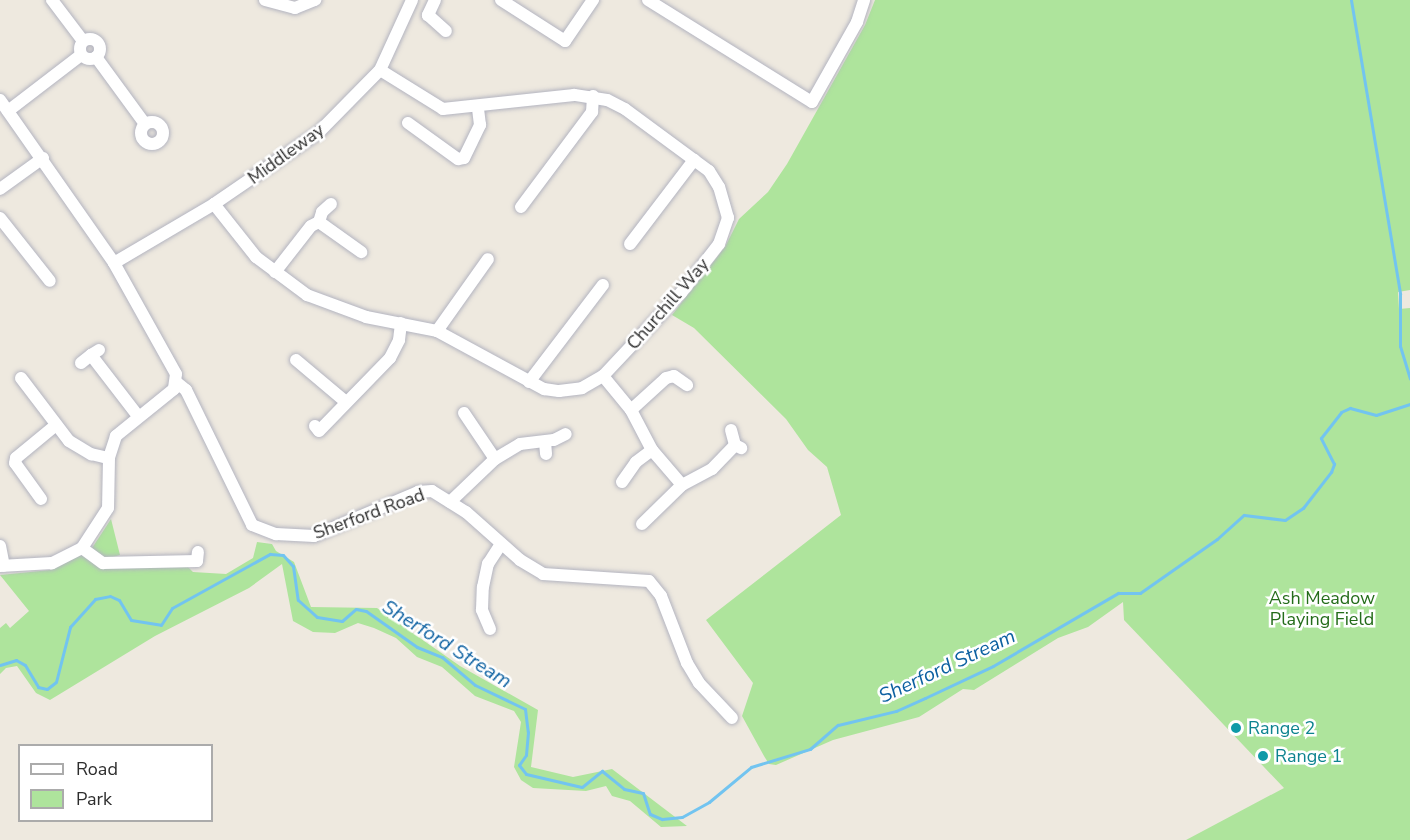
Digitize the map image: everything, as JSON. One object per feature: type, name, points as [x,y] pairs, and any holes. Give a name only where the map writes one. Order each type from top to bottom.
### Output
[{"type":"street","points":[[52,0],[83,41]]},
{"type":"street","points":[[266,0],[295,8],[315,0]]},
{"type":"street","name":"Middleway","points":[[114,263],[214,204],[319,132],[380,70],[412,0]]},
{"type":"street","points":[[435,0],[428,15],[446,32]]},
{"type":"street","points":[[501,0],[565,41],[593,0]]},
{"type":"street","points":[[644,3],[812,102],[857,22],[864,0]]},
{"type":"street","points":[[96,57],[89,60],[81,55],[79,48],[83,41],[90,39],[98,43],[96,57],[145,124]]},
{"type":"street","points":[[8,111],[81,55]]},
{"type":"street","name":"Churchill Way","points":[[214,204],[241,240],[275,272],[335,308],[437,331],[544,389],[569,391],[603,376],[681,293],[719,244],[729,218],[709,171],[626,109],[593,96],[453,110],[437,106],[380,70]]},
{"type":"street","points":[[521,207],[592,112],[593,96]]},
{"type":"street","name":"Sherford Road","points":[[0,100],[114,263],[170,361],[176,382],[186,390],[252,525],[261,530],[314,536],[425,491],[450,502],[501,544],[543,574],[649,581],[661,596],[687,663],[699,683],[732,718]]},
{"type":"street","points":[[408,123],[458,159],[464,158],[480,125],[478,108]]},
{"type":"street","points":[[0,189],[42,158]]},
{"type":"street","points":[[630,244],[694,160]]},
{"type":"street","points":[[320,222],[324,208],[331,204]]},
{"type":"street","points":[[0,218],[50,282]]},
{"type":"street","points":[[320,222],[361,252]]},
{"type":"street","points":[[275,272],[311,226],[320,222]]},
{"type":"street","points":[[437,331],[488,259]]},
{"type":"street","points":[[29,276],[39,268]]},
{"type":"street","points":[[530,382],[603,285]]},
{"type":"street","points":[[315,426],[319,431],[390,358],[399,340],[401,323]]},
{"type":"street","points":[[81,363],[95,353],[138,416]]},
{"type":"street","points":[[296,360],[346,402]]},
{"type":"street","points":[[631,410],[672,370],[687,385]]},
{"type":"street","points":[[603,376],[631,410],[652,450],[682,485]]},
{"type":"street","points":[[21,378],[56,425],[80,448],[109,458]]},
{"type":"street","points":[[0,546],[2,566],[52,563],[82,548],[108,508],[109,458],[116,436],[168,394],[176,382]]},
{"type":"street","points":[[464,413],[495,459]]},
{"type":"street","points":[[41,499],[15,463],[16,458],[56,425]]},
{"type":"street","points":[[642,524],[651,506],[682,485],[712,469],[739,447],[730,430]]},
{"type":"street","points":[[450,502],[495,459],[528,441],[546,448],[566,434]]},
{"type":"street","points":[[622,482],[627,464],[652,450]]},
{"type":"street","points":[[490,629],[482,610],[483,587],[488,564],[501,544]]},
{"type":"street","points":[[82,548],[104,563],[197,561]]},
{"type":"green space","name":"Ash Meadow Playing Field","points":[[875,0],[1410,0],[1410,290],[1398,292],[1399,309],[1410,308],[1410,840],[1186,840],[1284,788],[1124,620],[1123,602],[1088,627],[1058,638],[974,690],[963,689],[919,717],[833,740],[776,765],[769,764],[742,716],[753,683],[706,620],[841,515],[827,467],[808,450],[786,419],[694,328],[672,315],[725,247],[739,219],[768,192],[787,164],[865,25]]},
{"type":"green space","points":[[111,519],[120,555],[106,559],[92,548]]},
{"type":"green space","points":[[257,542],[272,544],[276,551],[294,562],[311,607],[377,608],[460,666],[538,710],[531,767],[573,777],[612,769],[687,826],[661,827],[630,801],[612,796],[606,786],[586,791],[533,788],[521,780],[514,767],[521,722],[514,711],[475,696],[442,667],[417,657],[396,638],[374,628],[358,623],[335,633],[313,632],[293,621],[282,564],[249,588],[155,636],[50,700],[36,693],[17,666],[6,668],[0,674],[0,628],[6,623],[10,628],[29,611],[0,575],[50,570],[81,555],[102,568],[187,566],[193,572],[226,574],[253,558]]},
{"type":"waterway","name":"Sherford Stream","points":[[1351,0],[1400,294],[1400,346],[1410,379]]},
{"type":"waterway","name":"Sherford Stream","points":[[0,665],[16,660],[25,665],[38,687],[47,689],[56,682],[70,627],[95,599],[110,596],[119,600],[131,620],[161,625],[172,608],[270,554],[283,555],[293,566],[298,600],[317,617],[342,621],[356,609],[366,611],[417,647],[442,657],[475,685],[525,709],[528,732],[526,755],[519,765],[526,774],[582,787],[602,771],[624,789],[643,793],[650,814],[662,819],[682,817],[709,802],[751,767],[810,749],[838,725],[896,711],[993,666],[1118,593],[1140,593],[1217,539],[1244,515],[1285,520],[1303,508],[1331,472],[1334,464],[1321,438],[1341,412],[1350,408],[1376,415],[1410,404]]},
{"type":"place","name":"Range 2","points":[[1236,728]]},
{"type":"place","name":"Range 1","points":[[1263,756]]}]
